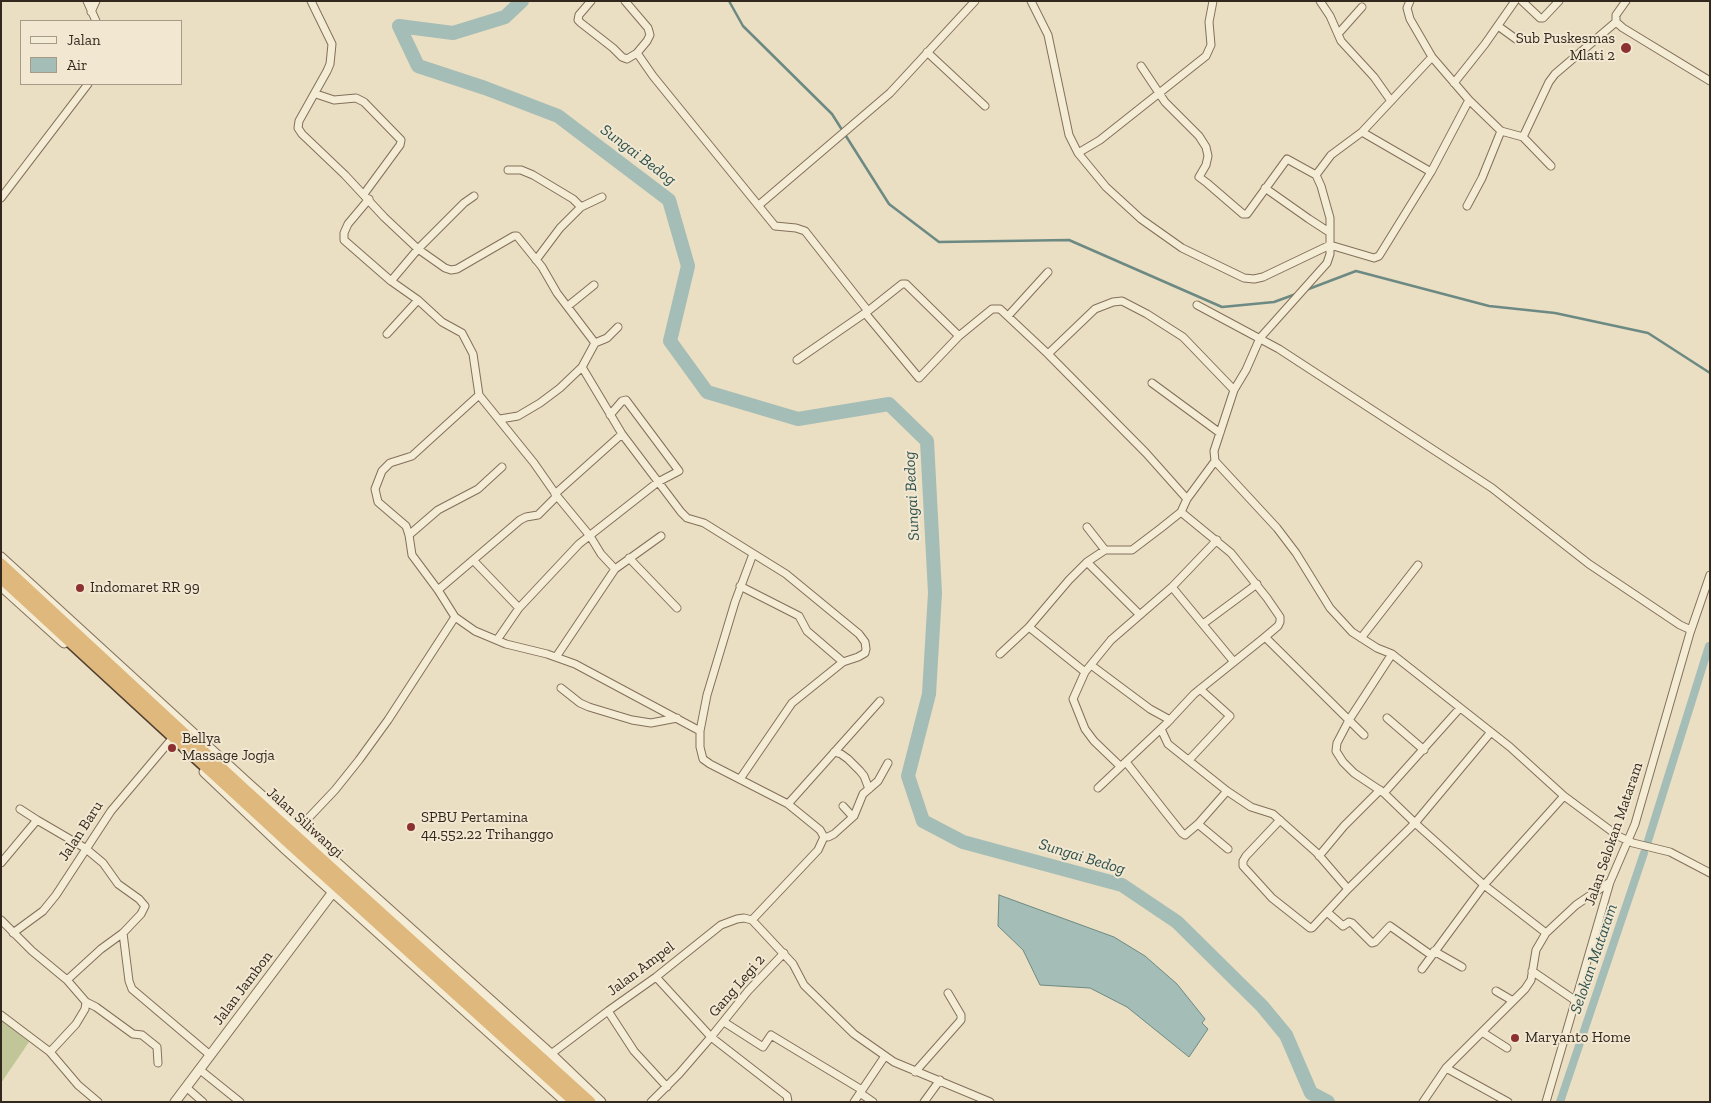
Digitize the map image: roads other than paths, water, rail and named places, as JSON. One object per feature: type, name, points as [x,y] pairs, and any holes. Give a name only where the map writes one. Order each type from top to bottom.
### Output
[{"type":"highway","name":"Jalan Siliwangi","points":[[1,564],[590,1102]]},
{"type":"highway","name":"Jalan Siliwangi","points":[[1,578],[291,845],[575,1102]]},
{"type":"street","points":[[87,1],[95,20]]},
{"type":"street","points":[[91,12],[96,1]]},
{"type":"street","points":[[311,1],[332,44],[330,64],[316,94],[299,121],[298,128],[302,134],[418,249],[445,268],[457,269],[516,236],[536,260],[595,343]]},
{"type":"street","points":[[591,1],[578,20],[622,57],[627,59],[637,53],[650,34],[648,28],[625,1]]},
{"type":"street","points":[[759,205],[890,93],[975,1]]},
{"type":"street","points":[[1031,1],[1048,35],[1070,135],[1106,187],[1141,219],[1182,248],[1244,278],[1254,280],[1263,277],[1330,245],[1374,258],[1379,256],[1431,172],[1469,100]]},
{"type":"street","points":[[1081,151],[1100,140],[1206,56],[1211,45],[1208,22],[1213,1]]},
{"type":"street","points":[[1320,1],[1348,50],[1374,77],[1391,100]]},
{"type":"street","points":[[1410,1],[1407,8],[1410,19],[1432,57],[1454,83],[1501,131],[1523,137],[1551,166]]},
{"type":"street","points":[[1454,83],[1515,1]]},
{"type":"street","points":[[1522,1],[1540,18],[1543,18],[1558,1]]},
{"type":"street","points":[[1626,1],[1616,15],[1616,22],[1622,28],[1710,80]]},
{"type":"street","points":[[1338,34],[1362,7]]},
{"type":"street","points":[[1523,137],[1549,82],[1616,22]]},
{"type":"street","points":[[1498,26],[1516,39]]},
{"type":"street","points":[[928,52],[985,106]]},
{"type":"street","points":[[637,53],[653,76],[775,226],[805,231],[919,378],[959,336],[992,309],[1000,308],[1146,453],[1187,499]]},
{"type":"street","points":[[1316,175],[1331,155],[1362,132],[1432,57]]},
{"type":"street","points":[[1140,66],[1165,102],[1199,136],[1206,147],[1208,156],[1206,165],[1199,178],[1245,215],[1286,159],[1316,175],[1330,218],[1330,254],[1326,263],[1260,338],[1246,370],[1234,390],[1214,452],[1215,461],[1277,528],[1296,552],[1330,608],[1352,632],[1392,654],[1490,732],[1564,796],[1618,836],[1630,842],[1670,852],[1710,873]]},
{"type":"street","points":[[1,198],[87,85]]},
{"type":"street","points":[[316,94],[334,100],[356,98],[364,102],[401,140],[400,145],[348,224],[344,233],[344,240],[442,322],[462,333],[473,354],[479,395],[534,463],[556,496],[590,536],[601,554],[615,569]]},
{"type":"street","points":[[1467,206],[1482,178],[1501,131]]},
{"type":"street","points":[[1362,132],[1431,172]]},
{"type":"street","points":[[508,170],[521,170],[533,175],[573,199],[581,207]]},
{"type":"street","points":[[1265,188],[1329,232]]},
{"type":"street","points":[[391,281],[418,249],[464,203],[474,196]]},
{"type":"street","points":[[536,260],[560,228],[581,207],[602,196]]},
{"type":"street","points":[[1008,316],[1048,272]]},
{"type":"street","points":[[797,360],[866,312],[902,284],[906,284],[959,336]]},
{"type":"street","points":[[568,306],[594,285]]},
{"type":"street","points":[[387,334],[418,300]]},
{"type":"street","points":[[1048,354],[1095,309],[1113,302],[1122,302],[1148,314],[1183,337],[1234,390]]},
{"type":"street","points":[[1197,305],[1279,348],[1492,488],[1589,564],[1680,625],[1691,630]]},
{"type":"street","points":[[500,419],[518,416],[560,388],[582,367],[595,343],[607,338],[618,327]]},
{"type":"street","points":[[582,367],[622,434],[687,518],[704,523],[786,574],[859,634],[866,646],[864,654],[843,662],[792,703],[740,779]]},
{"type":"street","points":[[1152,382],[1220,433]]},
{"type":"street","points":[[479,395],[412,456],[390,464],[382,471],[377,480],[375,489],[378,502],[406,526],[412,554],[455,617],[475,631],[506,644],[575,664],[700,730]]},
{"type":"street","points":[[497,640],[519,608],[579,544],[658,482],[679,471],[626,400],[622,401],[610,415]]},
{"type":"street","points":[[438,590],[520,520],[538,515],[622,434]]},
{"type":"street","points":[[1000,654],[1029,627],[1087,562],[1105,550],[1132,550],[1181,512],[1187,499],[1215,461]]},
{"type":"street","points":[[409,534],[438,510],[478,489],[502,467]]},
{"type":"street","points":[[1098,788],[1161,729],[1200,689],[1264,638],[1280,622],[1280,617],[1257,584],[1231,553],[1181,512]]},
{"type":"street","points":[[1087,527],[1105,550]]},
{"type":"street","points":[[556,657],[615,569],[661,536]]},
{"type":"street","points":[[1217,540],[1172,587],[1111,640],[1085,672],[1073,700],[1085,729],[1094,741],[1123,764],[1182,833],[1186,835],[1198,824],[1227,791]]},
{"type":"street","points":[[753,554],[740,586],[707,695],[700,730],[700,747],[703,759],[788,804],[820,830],[824,837]]},
{"type":"street","points":[[1,557],[102,648],[246,787],[299,828],[551,1054],[601,1102]]},
{"type":"street","points":[[629,558],[677,608]]},
{"type":"street","points":[[473,560],[519,608]]},
{"type":"street","points":[[1087,562],[1140,615]]},
{"type":"street","points":[[1361,638],[1418,565]]},
{"type":"street","name":"Jalan Selokan Mataram","points":[[1546,1102],[1610,882],[1630,842],[1691,630],[1710,575]]},
{"type":"street","points":[[1203,624],[1257,584]]},
{"type":"street","points":[[1,586],[333,892],[566,1102]]},
{"type":"street","points":[[740,586],[799,616],[807,631],[843,662]]},
{"type":"street","points":[[1172,587],[1234,662]]},
{"type":"street","points":[[299,828],[360,760],[455,617]]},
{"type":"street","points":[[1029,627],[1085,672]]},
{"type":"street","points":[[1264,638],[1364,735]]},
{"type":"street","points":[[1392,654],[1349,720],[1337,743],[1337,754],[1354,773],[1382,792],[1484,885],[1546,933]]},
{"type":"street","points":[[1090,665],[1150,709],[1170,720]]},
{"type":"street","points":[[561,688],[580,703],[632,720],[651,723],[677,718]]},
{"type":"street","points":[[1189,760],[1230,716],[1200,689]]},
{"type":"street","points":[[788,804],[880,702]]},
{"type":"street","points":[[1319,856],[1344,826],[1382,792],[1424,750],[1460,708]]},
{"type":"street","points":[[1387,718],[1424,750]]},
{"type":"street","points":[[1161,729],[1168,744],[1227,791],[1251,807],[1268,812],[1280,820],[1319,856],[1348,889]]},
{"type":"street","points":[[1280,820],[1246,856],[1243,866],[1272,898],[1308,927],[1312,928],[1348,889],[1415,823],[1490,732]]},
{"type":"street","name":"Jalan Baru","points":[[13,933],[49,904],[114,806],[170,740]]},
{"type":"street","points":[[834,752],[852,762],[864,776],[869,789]]},
{"type":"street","points":[[824,837],[828,838],[834,834],[853,817],[863,794],[878,781],[888,764]]},
{"type":"street","points":[[1422,969],[1484,885],[1564,796]]},
{"type":"street","points":[[843,806],[853,817]]},
{"type":"street","points":[[20,809],[85,848],[103,863],[118,884],[139,899],[145,906],[141,914],[123,933],[101,949],[68,980]]},
{"type":"street","points":[[1,863],[37,820]]},
{"type":"street","points":[[1198,824],[1228,849]]},
{"type":"street","points":[[824,837],[818,850],[752,920],[793,964],[804,985],[854,1034],[885,1056],[915,1072],[940,1080],[990,1102]]},
{"type":"street","points":[[1423,1102],[1446,1068],[1513,1001],[1531,980],[1536,950],[1546,933],[1576,906],[1610,882]]},
{"type":"street","name":"Jalan Jambon","points":[[175,1102],[333,892]]},
{"type":"street","points":[[1328,912],[1344,926],[1350,922],[1372,943],[1390,926],[1433,953],[1462,967]]},
{"type":"street","name":"Jalan Ampel","points":[[551,1054],[656,977],[721,925],[737,919],[752,920]]},
{"type":"street","points":[[1,920],[32,951],[68,980],[86,1002],[133,1034],[142,1035],[157,1047],[158,1063]]},
{"type":"street","points":[[123,933],[129,981],[132,989],[210,1055]]},
{"type":"street","name":"Gang Legi 2","points":[[651,1102],[667,1087],[711,1037],[748,991],[784,954]]},
{"type":"street","points":[[1532,971],[1576,1001]]},
{"type":"street","points":[[656,977],[711,1037],[787,1096],[788,1102]]},
{"type":"street","points":[[1496,990],[1513,1001]]},
{"type":"street","points":[[915,1072],[950,1030],[961,1020],[961,1015],[948,993]]},
{"type":"street","points":[[50,1052],[76,1024],[85,1009],[86,1002]]},
{"type":"street","points":[[608,1011],[634,1051],[667,1087]]},
{"type":"street","points":[[1,1014],[50,1052],[78,1085],[98,1102]]},
{"type":"street","points":[[724,1022],[763,1047],[771,1035],[861,1092],[873,1102]]},
{"type":"street","points":[[1482,1032],[1507,1048]]},
{"type":"street","points":[[854,1102],[885,1056]]},
{"type":"street","points":[[1446,1068],[1508,1102]]},
{"type":"street","points":[[199,1070],[240,1102]]},
{"type":"street","points":[[924,1102],[940,1080]]},
{"type":"street","points":[[186,1087],[203,1102]]},
{"type":"water","points":[[999,895],[1114,937],[1145,956],[1177,984],[1205,1019],[1202,1023],[1208,1029],[1189,1057],[1127,1007],[1090,988],[1040,985],[1023,950],[998,926]]},
{"type":"waterway","name":"Sungai Bedog","points":[[522,1],[505,17],[453,33],[399,26],[418,66],[485,88],[558,116],[669,200],[688,266],[670,341],[707,392],[798,419],[889,404],[927,441],[935,593],[929,694],[908,776],[923,821],[963,842],[1122,885],[1177,922],[1262,1006],[1286,1035],[1311,1093],[1328,1102]]},
{"type":"waterway","points":[[729,1],[743,26],[832,114],[889,204],[939,242],[1069,240],[1222,307],[1274,302],[1296,294]]},
{"type":"waterway","points":[[1306,290],[1356,271],[1489,306],[1555,313],[1648,333],[1710,373]]},
{"type":"waterway","name":"Selokan Mataram","points":[[1648,841],[1709,646]]},
{"type":"waterway","name":"Selokan Mataram","points":[[1560,1102],[1644,853]]},
{"type":"place","name":"Sub Puskesmas Mlati 2","points":[[1626,48]]},
{"type":"place","name":"Indomaret RR 99","points":[[80,588]]},
{"type":"place","name":"Bellya Massage Jogja","points":[[172,748]]},
{"type":"place","name":"SPBU Pertamina 44.552.22 Trihanggo","points":[[411,827]]},
{"type":"place","name":"Maryanto Home","points":[[1515,1038]]}]
